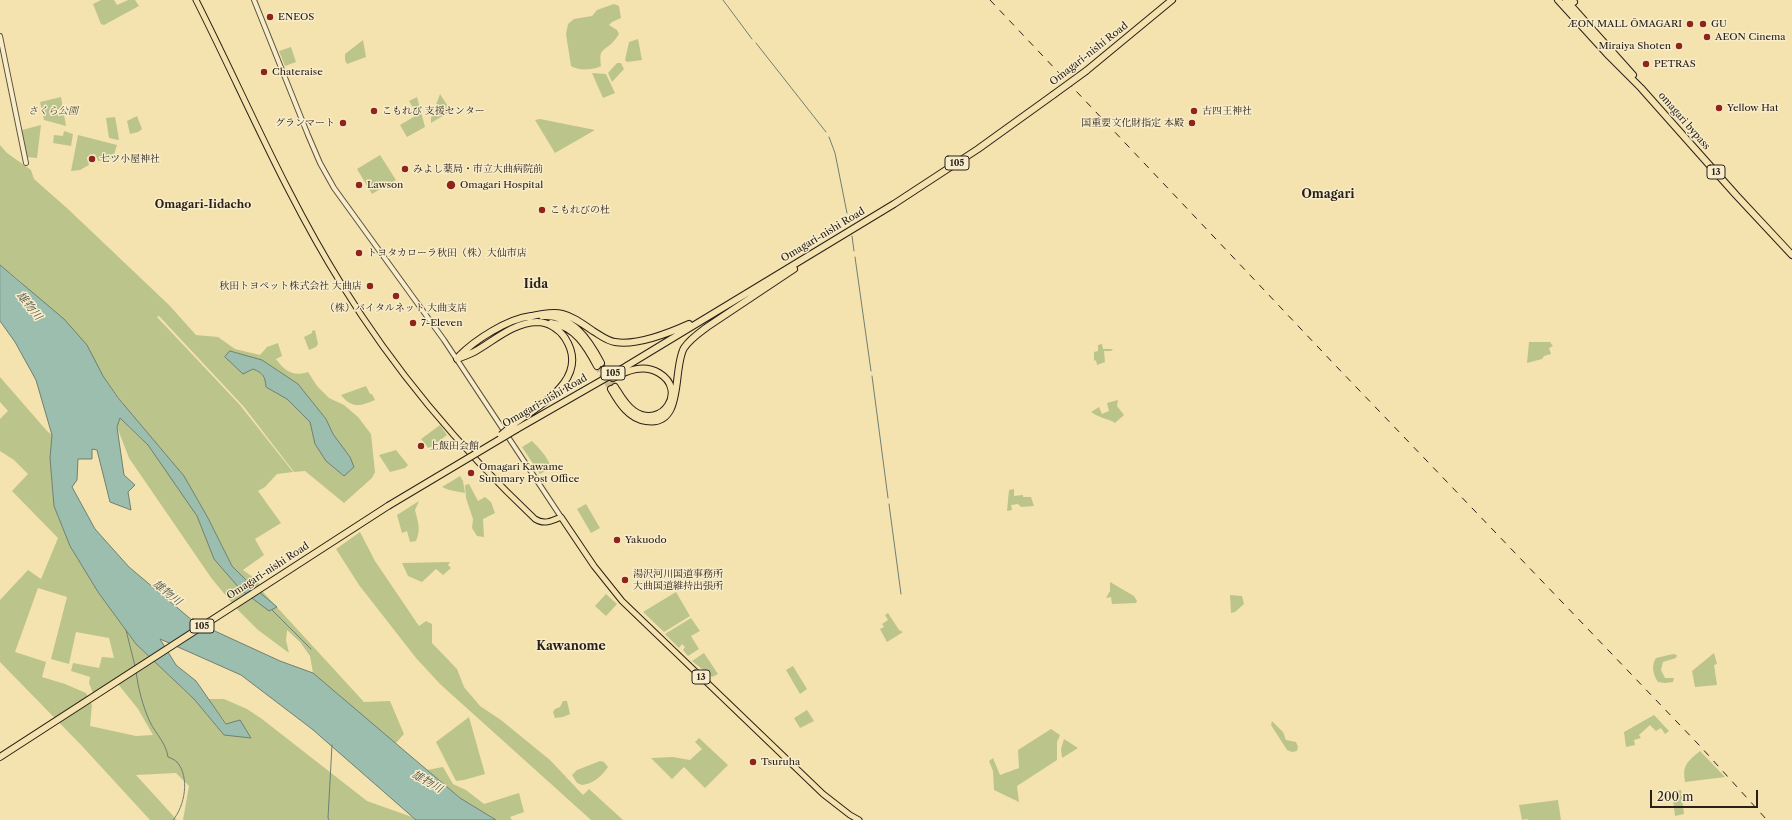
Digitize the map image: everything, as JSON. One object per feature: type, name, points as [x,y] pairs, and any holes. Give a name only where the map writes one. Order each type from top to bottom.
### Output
[{"type":"highway","name":"Omagari-nishi Road","points":[[0,757],[360,523],[480,450],[516,426],[708,316],[858,226],[978,149],[1086,71],[1172,0]]},
{"type":"highway","name":"omagari bypass","points":[[1558,0],[1609,56],[1641,88],[1736,195],[1792,255]]},
{"type":"highway","name":"omagari bypass","points":[[1566,0],[1636,78],[1641,88]]},
{"type":"highway","points":[[516,426],[600,384],[629,371],[641,368],[656,371],[667,378],[671,385],[672,393],[666,409],[660,414],[642,416],[625,403],[613,388],[622,406],[635,417],[648,422],[664,417],[674,404],[680,357],[685,347],[694,337],[858,226]]},
{"type":"highway","points":[[457,359],[470,346],[494,331],[528,316],[548,312],[559,312],[570,316],[605,339],[615,342],[630,342],[669,332],[708,316]]},
{"type":"highway","points":[[457,359],[474,352],[514,328],[526,324],[544,323],[564,326],[578,337],[599,365],[583,334],[570,323],[554,317],[528,316]]},
{"type":"highway","points":[[516,426],[554,395],[570,375],[572,367],[571,352],[565,338],[557,329],[544,323]]},
{"type":"main road","points":[[196,0],[286,184],[332,270],[364,319],[441,422],[511,496],[539,521],[547,522],[561,517]]},
{"type":"main road","name":"13","points":[[561,517],[594,566],[622,601],[823,794],[850,815],[859,820]]},
{"type":"street","points":[[254,0],[297,108],[327,176],[350,212],[426,313],[561,517]]},
{"type":"street","points":[[0,36],[26,163]]},
{"type":"green space","points":[[101,0],[114,0],[117,5],[128,0],[135,0],[139,6],[104,25],[101,24],[93,4]]},
{"type":"green space","points":[[614,4],[619,6],[621,18],[609,25],[617,30],[619,34],[613,42],[602,51],[600,56],[601,66],[586,69],[574,68],[571,66],[566,34],[568,24],[574,19],[592,16],[597,10]]},
{"type":"green space","points":[[638,39],[642,60],[627,62],[625,60],[629,42]]},
{"type":"green space","points":[[363,40],[366,57],[347,64],[345,54]]},
{"type":"green space","points":[[291,47],[296,62],[285,66],[279,51]]},
{"type":"green space","points":[[617,63],[621,63],[624,69],[612,82],[608,73]]},
{"type":"green space","points":[[592,73],[606,74],[615,93],[603,98]]},
{"type":"green space","points":[[440,94],[451,111],[431,123],[431,118]]},
{"type":"green space","name":"さくら公園","points":[[61,97],[66,126],[44,120],[40,102]]},
{"type":"green space","points":[[417,97],[425,127],[407,137],[400,125],[417,115],[409,101]]},
{"type":"green space","points":[[137,116],[142,129],[138,132],[130,134],[127,121]]},
{"type":"green space","points":[[115,117],[118,140],[109,138],[106,118]]},
{"type":"green space","points":[[540,119],[595,130],[555,153],[535,120]]},
{"type":"green space","points":[[41,125],[37,158],[27,157],[22,130]]},
{"type":"green space","points":[[64,131],[73,134],[71,146],[53,143],[54,135],[63,136]]},
{"type":"green space","points":[[78,135],[117,145],[113,158],[98,161],[95,154],[87,157],[89,165],[80,170],[71,171]]},
{"type":"green space","points":[[0,145],[7,153],[31,170],[34,179],[68,209],[169,305],[196,335],[218,337],[235,349],[260,355],[267,347],[278,343],[282,356],[276,359],[286,370],[298,374],[308,372],[317,386],[329,398],[344,405],[358,417],[371,434],[375,472],[372,478],[344,503],[305,471],[294,472],[244,407],[159,316],[157,317],[240,405],[293,472],[277,474],[265,487],[258,491],[281,523],[255,539],[264,555],[243,570],[257,580],[264,593],[364,702],[390,701],[404,734],[395,744],[313,673],[310,656],[300,642],[287,630],[286,640],[289,653],[258,630],[237,609],[212,579],[129,458],[117,427],[119,417],[148,445],[184,495],[197,516],[214,559],[251,585],[232,566],[208,518],[184,476],[127,409],[103,376],[20,281],[0,265]],"holes":[[[231,351],[262,360],[298,384],[326,419],[333,434],[350,457],[344,476],[326,461],[315,444],[311,422],[287,399],[266,386],[264,377],[261,374],[253,369],[248,371]]]},
{"type":"green space","points":[[380,155],[396,180],[372,194],[357,169]]},
{"type":"green space","points":[[315,330],[318,344],[316,347],[309,350],[304,337]]},
{"type":"green space","points":[[1529,342],[1550,342],[1553,346],[1549,348],[1551,354],[1544,356],[1542,359],[1527,363]]},
{"type":"green space","points":[[1102,344],[1103,349],[1113,349],[1111,351],[1104,351],[1105,362],[1097,365],[1096,360],[1094,361],[1094,352],[1098,351],[1098,345]]},
{"type":"green space","points":[[0,377],[52,435],[50,458],[54,506],[70,546],[98,592],[136,644],[194,699],[224,735],[251,737],[227,724],[208,699],[224,699],[247,709],[367,801],[412,817],[416,820],[183,820],[189,786],[176,773],[136,775],[177,820],[150,820],[82,746],[0,662],[0,600],[28,570],[41,579],[58,538],[12,491],[28,474],[14,460],[0,451],[0,419],[8,411],[0,402]],"holes":[[[38,588],[67,597],[51,659],[69,664],[76,632],[109,638],[114,658],[102,657],[99,668],[73,663],[71,671],[90,677],[89,683],[93,693],[114,679],[138,709],[153,735],[136,736],[90,726],[92,705],[86,693],[65,684],[42,677],[46,662],[15,652]]]},
{"type":"green space","points":[[366,386],[375,400],[357,405],[349,403],[341,395]]},
{"type":"green space","points":[[1118,400],[1117,406],[1124,415],[1115,423],[1091,412],[1099,407],[1102,414],[1109,411],[1107,403]]},
{"type":"green space","points":[[440,425],[447,435],[429,449],[421,439]]},
{"type":"green space","points":[[532,441],[546,457],[551,468],[540,474],[522,447]]},
{"type":"green space","points":[[396,450],[408,465],[405,468],[390,472],[379,455]]},
{"type":"green space","points":[[460,476],[463,481],[465,493],[442,487]]},
{"type":"green space","points":[[469,484],[478,501],[485,497],[491,502],[495,513],[483,519],[484,537],[477,536],[472,528],[473,519],[466,498],[465,485]]},
{"type":"green space","points":[[1014,489],[1014,496],[1023,495],[1023,497],[1031,497],[1034,506],[1021,507],[1018,504],[1011,505],[1012,510],[1007,511],[1009,490]]},
{"type":"green space","points":[[419,501],[415,510],[418,526],[418,537],[416,541],[410,542],[407,531],[402,533],[397,515]]},
{"type":"green space","points":[[586,504],[600,528],[591,533],[577,509]]},
{"type":"green space","points":[[360,532],[375,561],[419,626],[426,621],[432,624],[432,643],[457,669],[464,687],[480,706],[501,720],[550,760],[583,795],[589,789],[623,820],[591,820],[440,684],[416,658],[359,585],[336,549]]},
{"type":"green space","points":[[450,562],[448,565],[451,568],[443,575],[436,569],[422,582],[408,576],[402,563]]},
{"type":"green space","points":[[1110,582],[1134,596],[1137,601],[1136,603],[1112,604],[1111,597],[1106,598],[1110,591]]},
{"type":"green space","points":[[676,592],[690,616],[664,632],[643,612]]},
{"type":"green space","points":[[606,594],[617,604],[606,616],[595,606]]},
{"type":"green space","points":[[1230,595],[1242,596],[1244,604],[1235,612],[1231,613]]},
{"type":"green space","points":[[888,613],[899,630],[903,632],[887,642],[880,629],[884,627],[882,624],[888,620],[885,615]]},
{"type":"green space","points":[[691,618],[700,631],[691,636],[699,649],[688,656],[683,650],[685,647],[682,644],[679,648],[665,634]]},
{"type":"green space","points":[[704,653],[718,674],[712,677],[692,661]]},
{"type":"green space","points":[[1714,653],[1717,664],[1714,665],[1717,685],[1695,687],[1692,671]]},
{"type":"green space","points":[[1673,654],[1677,655],[1676,658],[1663,662],[1661,670],[1665,678],[1674,678],[1673,682],[1658,682],[1653,670],[1654,661],[1656,658]]},
{"type":"green space","points":[[793,666],[807,689],[800,694],[786,670]]},
{"type":"green space","points":[[563,701],[567,701],[570,714],[555,718],[553,712],[555,709],[560,707]]},
{"type":"green space","points":[[807,710],[814,721],[800,728],[794,718]]},
{"type":"green space","points":[[1654,715],[1669,731],[1665,734],[1661,728],[1656,731],[1650,725],[1639,735],[1641,738],[1634,740],[1635,745],[1626,747],[1624,732]]},
{"type":"green space","points":[[469,717],[485,774],[456,781],[436,742]]},
{"type":"green space","points":[[1272,721],[1283,732],[1286,740],[1296,742],[1298,747],[1297,751],[1292,752],[1287,750],[1271,725]]},
{"type":"green space","points":[[1051,729],[1060,735],[1057,742],[1057,760],[1017,786],[1019,802],[994,790],[993,771],[989,761],[993,758],[1000,775],[1019,768],[1018,750]]},
{"type":"green space","points":[[699,738],[728,765],[705,788],[684,767],[672,779],[651,758],[673,757],[690,760],[702,749],[695,742]]},
{"type":"green space","points":[[1064,739],[1078,748],[1062,758],[1061,749]]},
{"type":"green space","points":[[1700,751],[1725,777],[1685,782],[1684,772],[1686,764]]},
{"type":"green space","points":[[600,761],[604,762],[608,767],[600,776],[586,784],[582,785],[577,783],[572,775],[577,770]]},
{"type":"green space","points":[[443,767],[453,784],[466,790],[484,804],[519,793],[524,812],[510,817],[512,820],[496,820],[460,798],[427,770]]},
{"type":"green space","points":[[1681,790],[1684,814],[1675,816],[1672,792]]},
{"type":"green space","points":[[1558,800],[1561,820],[1522,820],[1519,805]]},
{"type":"water","name":"雄物川","points":[[0,265],[64,319],[87,345],[103,376],[119,399],[184,476],[208,518],[232,566],[251,585],[277,607],[269,611],[240,589],[214,559],[197,516],[148,445],[120,418],[117,427],[124,475],[135,485],[128,492],[131,510],[110,502],[97,450],[92,449],[92,459],[78,459],[77,480],[72,487],[95,529],[129,567],[193,621],[280,661],[313,673],[460,798],[496,820],[416,820],[312,729],[241,675],[160,639],[176,665],[196,681],[226,724],[240,720],[251,738],[224,735],[194,699],[136,644],[98,592],[70,546],[54,506],[50,458],[52,435],[36,380],[15,342],[0,321]]},
{"type":"water","points":[[230,351],[262,360],[298,384],[326,419],[333,434],[350,457],[354,467],[344,476],[326,461],[315,444],[310,422],[287,399],[266,387],[263,375],[259,372],[253,369],[243,374],[225,357]]},
{"type":"waterway","points":[[723,0],[752,39]]},
{"type":"waterway","points":[[756,43],[826,132]]},
{"type":"waterway","points":[[829,137],[835,153],[847,213]]},
{"type":"waterway","points":[[849,218],[850,223]]},
{"type":"waterway","points":[[852,236],[854,251]]},
{"type":"waterway","points":[[855,257],[871,371]]},
{"type":"waterway","points":[[872,376],[888,498]]},
{"type":"waterway","points":[[889,504],[901,594]]},
{"type":"waterway","points":[[272,610],[311,649]]},
{"type":"waterway","points":[[126,630],[135,666]]},
{"type":"waterway","points":[[136,671],[141,697],[150,722],[163,743],[168,757],[177,762],[184,775],[185,783],[183,799],[181,807],[173,820]]},
{"type":"waterway","points":[[329,820],[332,745]]},
{"type":"tunnel","points":[[601,363],[615,387]]},
{"type":"tunnel","points":[[597,366],[611,389]]},
{"type":"railway","points":[[990,0],[1335,365],[1700,746],[1767,820]]},
{"type":"place","name":"ENEOS","points":[[270,17]]},
{"type":"place","name":"ÆON MALL ŌMAGARI","points":[[1690,24]]},
{"type":"place","name":"GU","points":[[1703,24]]},
{"type":"place","name":"AEON Cinema","points":[[1707,37]]},
{"type":"place","name":"Miraiya Shoten","points":[[1679,46]]},
{"type":"place","name":"PETRAS","points":[[1646,64]]},
{"type":"place","name":"Chateraise","points":[[264,72]]},
{"type":"place","name":"Yellow Hat","points":[[1719,108]]},
{"type":"place","name":"こもれび 支援センター","points":[[374,111]]},
{"type":"place","name":"古四王神社","points":[[1194,111]]},
{"type":"place","name":"グランマート","points":[[343,123]]},
{"type":"place","name":"国重要文化財指定 本殿","points":[[1192,123]]},
{"type":"place","name":"七ツ小屋神社","points":[[92,159]]},
{"type":"place","name":"みよし薬局・市立大曲病院前","points":[[405,169]]},
{"type":"place","name":"Lawson","points":[[359,185]]},
{"type":"place","name":"Omagari Hospital","points":[[451,185]]},
{"type":"place","name":"こもれびの杜","points":[[542,210]]},
{"type":"place","name":"トヨタカローラ秋田（株）大仙市店","points":[[359,253]]},
{"type":"place","name":"秋田トヨペット株式会社 大曲店","points":[[370,286]]},
{"type":"place","name":"（株）バイタルネット 大曲支店","points":[[396,296]]},
{"type":"place","name":"7-Eleven","points":[[413,323]]},
{"type":"place","name":"上飯田会館","points":[[421,446]]},
{"type":"place","name":"Omagari Kawame Summary Post Office","points":[[471,473]]},
{"type":"place","name":"Yakuodo","points":[[617,540]]},
{"type":"place","name":"湯沢河川国道事務所 大曲国道維持出張所","points":[[625,580]]},
{"type":"place","name":"Tsuruha","points":[[753,762]]},
{"type":"district","name":"Omagari","points":[[1328,195]]},
{"type":"district","name":"Omagari-Iidacho","points":[[203,205]]},
{"type":"district","name":"Iida","points":[[536,285]]},
{"type":"district","name":"Kawanome","points":[[571,647]]}]
